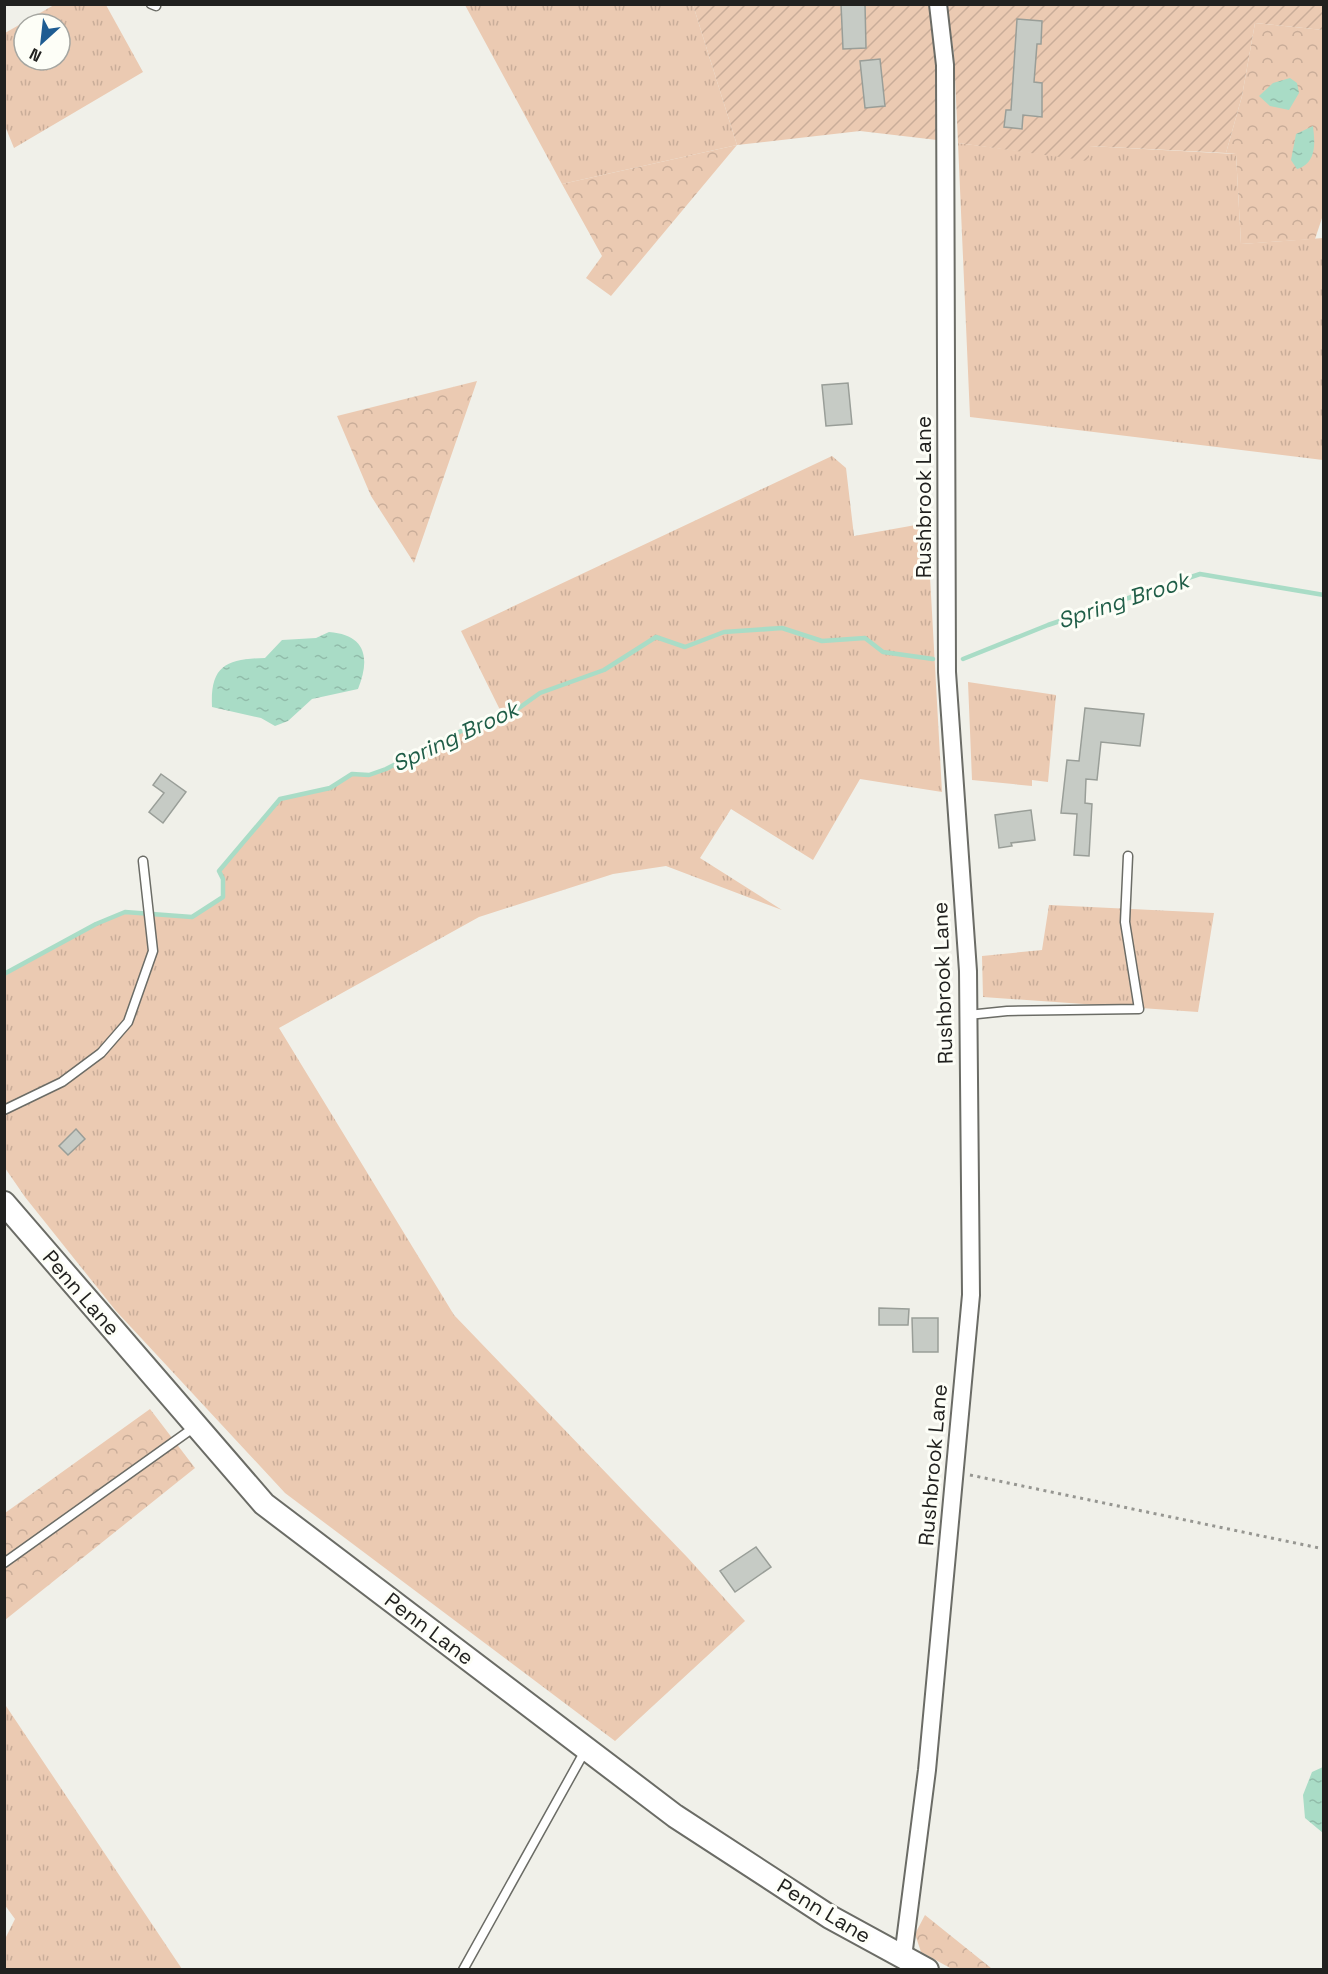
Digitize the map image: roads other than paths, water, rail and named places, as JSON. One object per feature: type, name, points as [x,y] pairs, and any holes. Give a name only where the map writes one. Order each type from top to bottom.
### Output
[{"type":"street","name":"Rushbrook Lane","points":[[903,1957],[927,1770],[971,1295],[968,971],[947,672],[945,65],[938,4]]},
{"type":"street","name":"Penn Lane","points":[[4,1203],[264,1503],[675,1816],[830,1917],[927,1970]]},
{"type":"lane","points":[[968,1014],[1007,1011],[1139,1010],[1125,922],[1128,856]]},
{"type":"lane","points":[[4,1110],[62,1082],[101,1053],[128,1022],[153,951],[143,861]]},
{"type":"lane","points":[[4,1563],[197,1426]]},
{"type":"lane","points":[[463,1970],[586,1749]]},
{"type":"water","points":[[1290,78],[1297,83],[1299,93],[1289,110],[1270,106],[1259,96],[1273,83]]},
{"type":"water","points":[[1313,126],[1313,152],[1308,162],[1297,169],[1291,160],[1296,134]]},
{"type":"water","points":[[329,632],[351,638],[362,650],[364,668],[358,689],[312,699],[288,721],[275,726],[261,718],[212,707],[214,682],[224,667],[240,660],[265,658],[282,640],[316,638]]},
{"type":"water","points":[[1323,1767],[1324,1833],[1305,1818],[1303,1795],[1312,1772]]},
{"type":"waterway","name":"Spring Brook","points":[[963,659],[1048,625],[1200,574],[1324,595]]},
{"type":"waterway","name":"Spring Brook","points":[[4,974],[96,924],[125,912],[192,917],[223,897],[223,879],[219,871],[280,799],[330,788],[352,774],[369,775],[386,769],[485,719],[505,718],[540,693],[604,670],[656,637],[685,647],[724,632],[782,628],[822,641],[865,638],[883,652],[933,659]]}]
